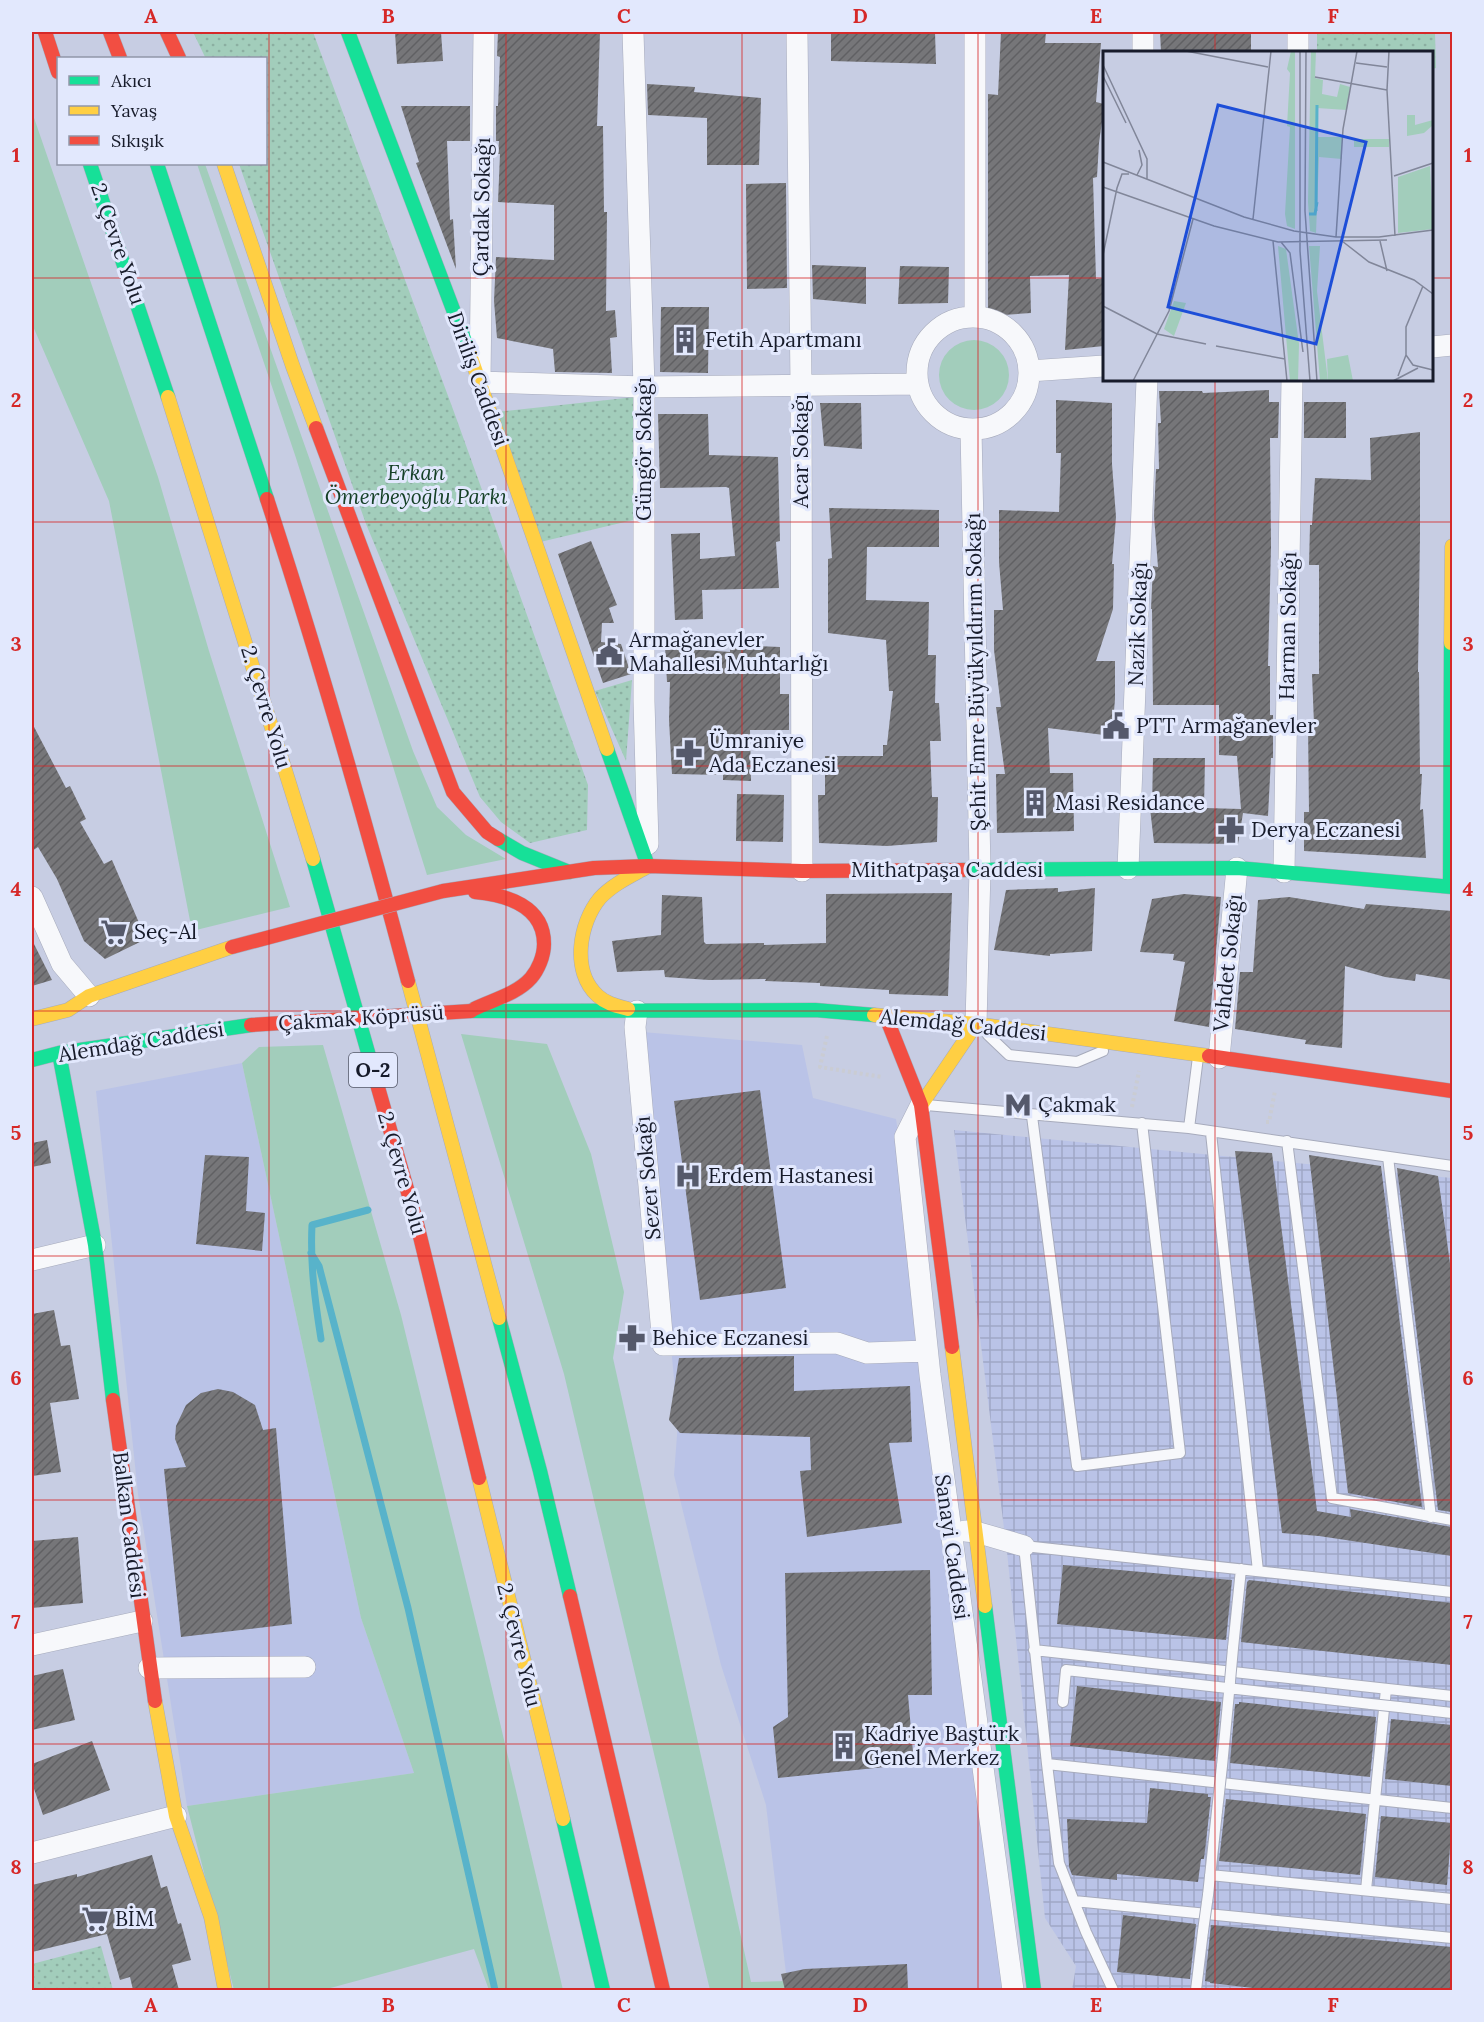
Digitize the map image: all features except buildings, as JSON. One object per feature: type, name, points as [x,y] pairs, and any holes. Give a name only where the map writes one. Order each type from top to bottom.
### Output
[{"type":"main road","points":[[45,32],[57,69]]},
{"type":"main road","points":[[110,32],[120,57]]},
{"type":"main road","points":[[167,32],[179,57]]},
{"type":"main road","name":"Diriliş Caddesi","points":[[348,32],[480,382],[648,866]]},
{"type":"main road","name":"2. Çevre Yolu","points":[[90,165],[145,324],[308,842],[417,1224],[603,1990]]},
{"type":"main road","name":"O-2","points":[[157,165],[289,565],[369,834],[540,1471],[663,1990]]},
{"type":"main road","points":[[224,165],[293,367],[453,792],[488,832],[522,853],[569,872]]},
{"type":"main road","points":[[1451,886],[1452,546]]},
{"type":"main road","points":[[637,1011],[610,1004],[591,988],[582,968],[580,943],[596,903],[608,890],[648,866]]},
{"type":"main road","name":"Mithatpaşa Caddesi","points":[[443,891],[594,868],[648,866],[802,872],[1237,868],[1451,886]]},
{"type":"main road","points":[[443,891],[491,893],[515,899],[540,919],[545,937],[543,957],[528,981],[471,1011]]},
{"type":"main road","name":"Alemdağ Caddesi","points":[[32,1019],[68,1010],[89,996],[232,947],[443,891]]},
{"type":"main road","name":"Alemdağ Caddesi","points":[[471,1011],[832,1012],[976,1024],[1452,1091]]},
{"type":"main road","name":"Çakmak Köprüsü","points":[[251,1025],[471,1011]]},
{"type":"main road","name":"Sanayi Caddesi","points":[[886,1017],[921,1105],[1034,1990]]},
{"type":"main road","name":"Sanayi Caddesi","points":[[921,1105],[976,1024]]},
{"type":"main road","name":"Alemdağ Caddesi","points":[[32,1060],[59,1053],[251,1025]]},
{"type":"main road","name":"Balkan Caddesi","points":[[59,1053],[95,1245],[149,1668],[176,1816],[211,1917],[225,1990]]},
{"type":"street","name":"Çardak Sokağı","points":[[480,382],[484,32]]},
{"type":"street","name":"Güngör Sokağı","points":[[633,32],[644,387],[644,701],[648,866]]},
{"type":"street","name":"Acar Sokağı","points":[[797,32],[801,385],[802,872]]},
{"type":"street","points":[[975,32],[975,317]]},
{"type":"street","points":[[1143,32],[1143,51]]},
{"type":"street","points":[[1298,32],[1298,51]]},
{"type":"street","points":[[975,317],[999,323],[1015,335],[1025,352],[1029,371],[1028,385],[1020,403],[1007,417],[990,426],[971,429],[954,425],[938,416],[925,402],[918,384],[919,357],[928,339],[943,326],[956,319],[975,317]]},
{"type":"street","points":[[1433,347],[1452,345]]},
{"type":"street","points":[[1029,371],[1103,366]]},
{"type":"street","name":"Nazik Sokağı","points":[[1128,869],[1147,381]]},
{"type":"street","name":"Harman Sokağı","points":[[1284,872],[1292,381]]},
{"type":"street","points":[[480,382],[644,387],[918,384]]},
{"type":"street","name":"Şehit Emre Büyükyıldırım Sokağı","points":[[971,429],[980,870],[976,1024]]},
{"type":"street","name":"Vahdet Sokağı","points":[[1219,1058],[1237,868]]},
{"type":"street","points":[[32,897],[62,964],[89,996]]},
{"type":"street","name":"Sezer Sokağı","points":[[637,1011],[635,1027],[663,1345],[837,1342],[867,1353],[927,1350]]},
{"type":"street","name":"Sanayi Caddesi","points":[[921,1105],[905,1137],[927,1350],[1013,1990]]},
{"type":"street","points":[[32,1260],[95,1245]]},
{"type":"street","points":[[950,1531],[976,1532],[1024,1546]]},
{"type":"street","points":[[32,1645],[142,1621]]},
{"type":"street","points":[[149,1668],[305,1667]]},
{"type":"street","points":[[32,1853],[176,1816]]},
{"type":"lane","points":[[976,1024],[1009,1055],[1077,1062],[1120,1044]]},
{"type":"lane","points":[[1189,1128],[1198,1054]]},
{"type":"lane","points":[[921,1105],[1189,1128],[1211,1133],[1287,1141],[1452,1166]]},
{"type":"lane","points":[[1032,1116],[1077,1466],[1180,1453],[1142,1124]]},
{"type":"lane","points":[[1211,1133],[1258,1571]]},
{"type":"lane","points":[[1287,1141],[1332,1498],[1452,1520]]},
{"type":"lane","points":[[1388,1157],[1431,1517]]},
{"type":"lane","points":[[1113,1990],[1086,1932],[1059,1863],[1024,1546],[1452,1593]]},
{"type":"lane","points":[[1197,1989],[1222,1766],[1240,1569]]},
{"type":"lane","points":[[1034,1650],[1452,1696]]},
{"type":"lane","points":[[1063,1702],[1066,1670],[1230,1685],[1452,1713]]},
{"type":"lane","points":[[1366,1890],[1386,1689]]},
{"type":"lane","points":[[1047,1764],[1452,1808]]},
{"type":"lane","points":[[1210,1875],[1452,1899]]},
{"type":"lane","points":[[1074,1901],[1452,1938]]},
{"type":"path","points":[[832,1012],[820,1068],[885,1077]]},
{"type":"path","points":[[1123,1106],[1133,1107],[1143,1047]]},
{"type":"path","points":[[1261,1122],[1269,1122],[1280,1067]]},
{"type":"shaded area","points":[[642,1032],[802,1045],[813,1098],[896,1119],[960,1543],[1018,1990],[788,1990],[766,1805],[721,1665],[674,1475],[678,1422]]},
{"type":"shaded area","points":[[242,1063],[361,1618],[414,1773],[187,1806],[138,1494],[96,1091]]},
{"type":"shaded area","points":[[954,1130],[1452,1178],[1452,1990],[1072,1990],[1076,1966],[1045,1918],[1007,1552]]},
{"type":"green space","name":"Erkan Ömerbeyoğlu Parkı","points":[[193,32],[313,32],[454,412],[588,785],[587,830],[530,843],[501,822],[480,797],[366,524],[239,165],[267,165],[267,57],[205,57]]},
{"type":"green space","points":[[1317,32],[1435,32],[1436,68],[1433,69],[1433,51],[1317,51]]},
{"type":"green space","points":[[32,112],[158,477],[209,651],[290,907],[192,931],[109,501],[32,324]]},
{"type":"green space","points":[[197,165],[205,165],[413,751],[437,807],[466,835],[506,859],[427,875],[296,458]]},
{"type":"green space","points":[[974,340],[987,343],[999,350],[1006,362],[1009,375],[1006,388],[999,400],[987,407],[974,410],[961,407],[949,400],[942,388],[939,375],[942,362],[949,350],[961,343]]},
{"type":"green space","points":[[644,396],[646,517],[536,543],[497,412]]},
{"type":"green space","points":[[632,680],[626,761],[595,691]]},
{"type":"green space","points":[[461,1034],[547,1044],[591,1154],[624,1292],[613,1358],[751,1982],[786,1981],[788,1990],[710,1990],[564,1374]]},
{"type":"green space","points":[[323,1045],[401,1315],[563,1990],[489,1990],[474,1949],[323,1990],[234,1990],[187,1806],[414,1773],[361,1618],[242,1063],[259,1047]]},
{"type":"green space","points":[[101,1946],[113,1990],[32,1990],[32,1964]]},
{"type":"waterway","points":[[321,1339],[314,1282],[312,1225],[368,1210]]},
{"type":"waterway","points":[[311,1253],[319,1266],[408,1608],[495,1990]]},
{"type":"traffic: fast","points":[[348,32],[468,349]]},
{"type":"traffic: fast","points":[[90,165],[168,397]]},
{"type":"traffic: fast","points":[[157,165],[267,499]]},
{"type":"traffic: fast","points":[[1450,886],[1451,643]]},
{"type":"traffic: fast","points":[[607,749],[648,866]]},
{"type":"traffic: fast","points":[[498,839],[522,853],[569,872]]},
{"type":"traffic: fast","points":[[313,859],[377,1084]]},
{"type":"traffic: fast","points":[[963,870],[1237,868],[1452,887]]},
{"type":"traffic: fast","points":[[471,1011],[815,1010],[874,1015]]},
{"type":"traffic: fast","points":[[32,1060],[59,1053],[251,1025]]},
{"type":"traffic: fast","points":[[59,1053],[95,1245],[113,1400]]},
{"type":"traffic: fast","points":[[499,1318],[540,1471],[570,1596]]},
{"type":"traffic: fast","points":[[985,1606],[1034,1990]]},
{"type":"traffic: fast","points":[[563,1819],[603,1990]]},
{"type":"traffic: slow","points":[[224,165],[316,428]]},
{"type":"traffic: slow","points":[[468,349],[607,749]]},
{"type":"traffic: slow","points":[[168,397],[313,859]]},
{"type":"traffic: slow","points":[[1451,643],[1452,546]]},
{"type":"traffic: slow","points":[[628,1009],[605,1001],[589,986],[581,961],[581,947],[587,920],[600,898],[616,884],[647,867]]},
{"type":"traffic: slow","points":[[32,1019],[68,1010],[89,996],[232,947]]},
{"type":"traffic: slow","points":[[408,981],[499,1318]]},
{"type":"traffic: slow","points":[[874,1015],[976,1024],[1209,1056]]},
{"type":"traffic: slow","points":[[921,1105],[976,1024]]},
{"type":"traffic: slow","points":[[952,1347],[985,1606]]},
{"type":"traffic: slow","points":[[479,1478],[563,1819]]},
{"type":"traffic: slow","points":[[155,1701],[176,1816],[211,1917],[225,1990]]},
{"type":"traffic: jam","points":[[45,32],[57,69]]},
{"type":"traffic: jam","points":[[110,32],[120,57]]},
{"type":"traffic: jam","points":[[167,32],[179,57]]},
{"type":"traffic: jam","points":[[316,428],[453,792],[487,832],[498,839]]},
{"type":"traffic: jam","points":[[267,499],[341,739],[408,981]]},
{"type":"traffic: jam","points":[[443,891],[594,868],[648,866],[802,871],[963,870]]},
{"type":"traffic: jam","points":[[232,947],[443,891]]},
{"type":"traffic: jam","points":[[474,1009],[525,984],[538,967],[544,944],[538,920],[522,905],[499,896],[475,892]]},
{"type":"traffic: jam","points":[[251,1025],[471,1011]]},
{"type":"traffic: jam","points":[[886,1017],[921,1105],[952,1347]]},
{"type":"traffic: jam","points":[[1209,1056],[1452,1091]]},
{"type":"traffic: jam","points":[[377,1084],[417,1224],[479,1478]]},
{"type":"traffic: jam","points":[[113,1400],[155,1701]]},
{"type":"traffic: jam","points":[[570,1596],[663,1990]]},
{"type":"place","name":"Fetih Apartmanı","points":[[685,340]]},
{"type":"place","name":"Armağanevler Mahallesi Muhtarlığı","points":[[609,652]]},
{"type":"place","name":"PTT Armağanevler","points":[[1116,726]]},
{"type":"place","name":"Ümraniye Ada Eczanesi","points":[[689,753]]},
{"type":"place","name":"Masi Residance","points":[[1035,803]]},
{"type":"place","name":"Derya Eczanesi","points":[[1231,830]]},
{"type":"place","name":"Seç-Al","points":[[114,932]]},
{"type":"place","name":"Çakmak","points":[[1018,1105]]},
{"type":"place","name":"Erdem Hastanesi","points":[[688,1176]]},
{"type":"place","name":"Behice Eczanesi","points":[[632,1338]]},
{"type":"place","name":"Kadriye Baştürk Genel Merkez","points":[[844,1746]]},
{"type":"place","name":"BİM","points":[[95,1919]]}]
